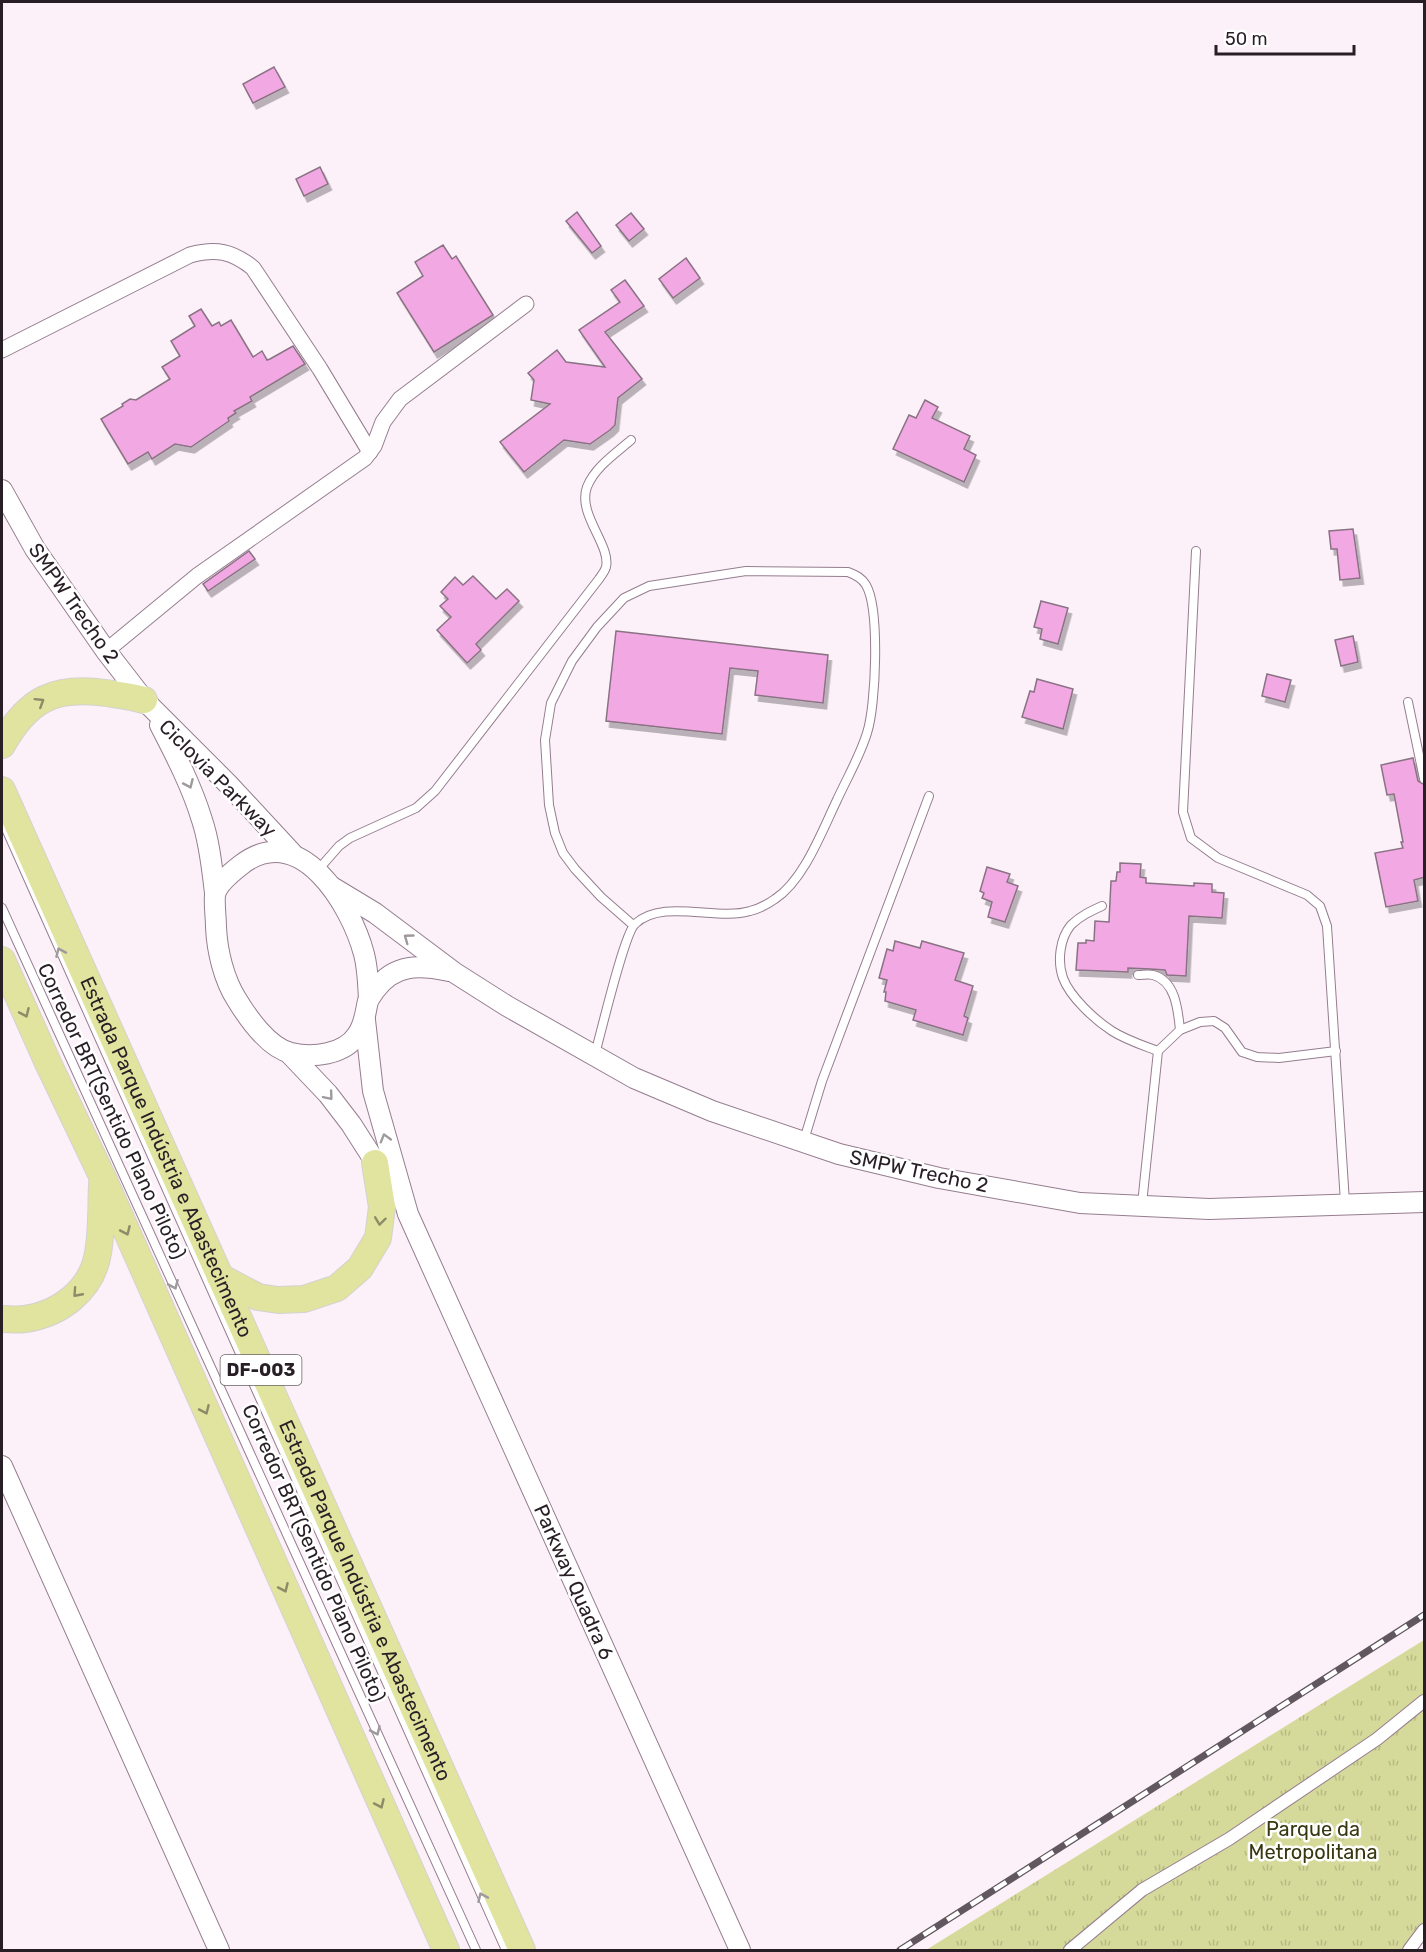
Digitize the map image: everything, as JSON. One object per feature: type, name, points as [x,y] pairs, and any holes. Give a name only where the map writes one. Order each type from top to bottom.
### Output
[{"type":"highway","points":[[2,745],[12,726],[28,709],[49,697],[64,692],[81,690],[134,697],[149,706]]},
{"type":"highway","name":"Estrada Parque Indústria e Abastecimento","points":[[2,790],[522,1950]]},
{"type":"highway","name":"DF-003","points":[[2,960],[103,1178],[446,1950]]},
{"type":"highway","points":[[220,1277],[258,1297],[278,1300],[304,1299],[337,1288],[360,1269],[378,1238],[382,1207],[375,1163]]},
{"type":"highway","points":[[2,1319],[24,1319],[53,1311],[74,1298],[89,1278],[98,1255],[103,1178]]},
{"type":"street","points":[[2,350],[190,255],[207,250],[224,252],[239,257],[253,268],[320,369],[370,452]]},
{"type":"street","points":[[106,651],[197,576],[370,452],[383,422],[400,399],[526,304]]},
{"type":"street","name":"SMPW Trecho 2","points":[[2,490],[35,549],[106,651],[149,706]]},
{"type":"street","name":"Ciclovia Parkway","points":[[149,706],[228,784],[292,853]]},
{"type":"street","name":"Ciclovia Parkway","points":[[149,706],[191,789],[203,821],[210,850],[215,894]]},
{"type":"street","points":[[272,852],[292,853],[317,871],[332,887],[349,914],[364,954],[369,999],[365,1020],[356,1037],[340,1049],[319,1055],[289,1053],[267,1039],[251,1023],[233,995],[216,942],[215,894],[229,875],[248,860],[272,852]]},
{"type":"street","points":[[332,887],[375,914],[455,973]]},
{"type":"street","points":[[369,999],[381,982],[392,974],[408,968],[424,966],[455,973]]},
{"type":"street","name":"SMPW Trecho 2","points":[[455,973],[507,1006],[634,1078],[712,1111],[839,1154],[939,1178],[1080,1203],[1209,1209],[1425,1203]]},
{"type":"street","name":"Parkway Quadra 6","points":[[365,1020],[373,1091],[408,1214],[740,1950]]},
{"type":"street","name":"Parkway Quadra 6","points":[[289,1053],[328,1094],[345,1116],[408,1214]]},
{"type":"street","points":[[2,1466],[219,1950]]},
{"type":"street","points":[[1070,1950],[1142,1890],[1229,1839],[1377,1739],[1425,1701]]},
{"type":"street","points":[[1409,1950],[1425,1930]]},
{"type":"lane","points":[[317,871],[339,846],[350,838],[416,808],[435,791],[598,579],[606,567],[604,553],[585,504],[587,488],[596,472],[632,440]]},
{"type":"lane","points":[[1196,551],[1183,812],[1191,838],[1218,858],[1307,895],[1320,906],[1327,926],[1346,1205]]},
{"type":"lane","points":[[595,1055],[624,949],[633,926],[643,917],[655,913],[679,911],[726,914],[750,911],[776,899],[793,883],[807,861],[852,770],[867,733],[874,701],[874,620],[871,596],[866,584],[859,576],[848,572],[746,571],[649,586],[624,598],[597,627],[572,661],[551,703],[545,741],[549,805],[555,833],[563,852],[575,869],[633,926]]},
{"type":"lane","points":[[1408,702],[1425,779]]},
{"type":"lane","points":[[803,1142],[822,1081],[929,796]]},
{"type":"lane","points":[[2,820],[506,1950]]},
{"type":"lane","points":[[1102,906],[1083,915],[1070,926],[1062,942],[1060,958],[1063,978],[1078,1001],[1093,1017],[1130,1041],[1158,1051]]},
{"type":"lane","name":"Corredor BRT(Sentido Plano Piloto)","points":[[2,908],[476,1950]]},
{"type":"lane","points":[[1138,975],[1155,976],[1165,984],[1174,996],[1180,1030]]},
{"type":"lane","points":[[1142,1206],[1158,1051],[1180,1030],[1200,1022],[1214,1021],[1225,1028],[1242,1052],[1257,1057],[1279,1058],[1336,1051]]},
{"type":"green space","name":"Parque da Metropolitana","points":[[1424,1640],[1424,1932],[1409,1950],[926,1950]]},
{"type":"building","points":[[274,67],[285,87],[253,103],[243,84]]},
{"type":"building","points":[[320,167],[328,184],[304,196],[296,179]]},
{"type":"building","points":[[577,212],[601,246],[592,253],[566,221]]},
{"type":"building","points":[[631,213],[644,229],[629,241],[616,225]]},
{"type":"building","points":[[443,245],[452,259],[456,256],[493,315],[434,352],[397,293],[423,276],[415,262]]},
{"type":"building","points":[[686,258],[700,278],[673,298],[659,279]]},
{"type":"building","points":[[625,280],[644,306],[605,332],[642,379],[618,398],[615,425],[610,430],[590,444],[564,440],[524,472],[500,442],[550,404],[531,400],[534,380],[528,373],[557,350],[566,362],[605,367],[579,330],[620,302],[611,290]]},
{"type":"building","points":[[201,309],[212,326],[219,322],[221,326],[231,320],[253,357],[262,351],[267,360],[293,346],[305,364],[250,397],[252,401],[234,411],[236,413],[228,418],[229,421],[191,447],[175,444],[152,459],[148,452],[128,464],[101,419],[130,399],[136,400],[170,379],[162,367],[180,356],[171,341],[195,326],[189,316]]},
{"type":"building","points":[[925,400],[938,407],[932,418],[970,436],[964,449],[976,455],[964,482],[893,449],[909,415],[916,418]]},
{"type":"building","points":[[1353,529],[1360,578],[1340,580],[1337,549],[1331,549],[1329,531]]},
{"type":"building","points":[[249,551],[255,559],[208,591],[203,584]]},
{"type":"building","points":[[473,576],[496,599],[507,589],[519,601],[476,644],[481,650],[467,663],[437,630],[451,617],[440,606],[448,599],[441,592],[455,577],[463,585]]},
{"type":"building","points":[[1041,601],[1068,608],[1058,644],[1040,639],[1042,629],[1034,627]]},
{"type":"building","points":[[616,631],[828,655],[823,703],[755,695],[758,671],[730,668],[722,734],[606,721]]},
{"type":"building","points":[[1353,636],[1358,662],[1341,666],[1335,640]]},
{"type":"building","points":[[1267,674],[1291,680],[1285,702],[1262,696]]},
{"type":"building","points":[[1037,679],[1073,689],[1063,729],[1022,717],[1030,691],[1034,692]]},
{"type":"building","points":[[1413,758],[1418,781],[1425,785],[1425,877],[1414,880],[1418,901],[1386,907],[1375,853],[1403,848],[1401,842],[1403,842],[1394,794],[1387,795],[1381,765]]},
{"type":"building","points":[[1120,863],[1141,864],[1140,877],[1146,878],[1146,883],[1194,886],[1194,883],[1212,884],[1212,892],[1224,893],[1222,918],[1189,916],[1186,976],[1167,975],[1165,970],[1150,969],[1128,968],[1128,972],[1076,970],[1078,943],[1086,943],[1086,940],[1094,941],[1095,921],[1109,922],[1111,881],[1116,881],[1117,872],[1120,872]]},
{"type":"building","points":[[987,867],[1010,874],[1007,882],[1018,886],[1005,922],[988,917],[992,902],[982,898],[984,893],[980,891]]},
{"type":"building","points":[[895,941],[920,948],[922,941],[964,953],[955,980],[973,986],[964,1016],[968,1018],[963,1035],[913,1020],[916,1010],[885,1001],[886,992],[884,992],[887,980],[879,978],[887,949],[893,951]]},
{"type":"railway","points":[[900,1950],[1424,1615]]}]
